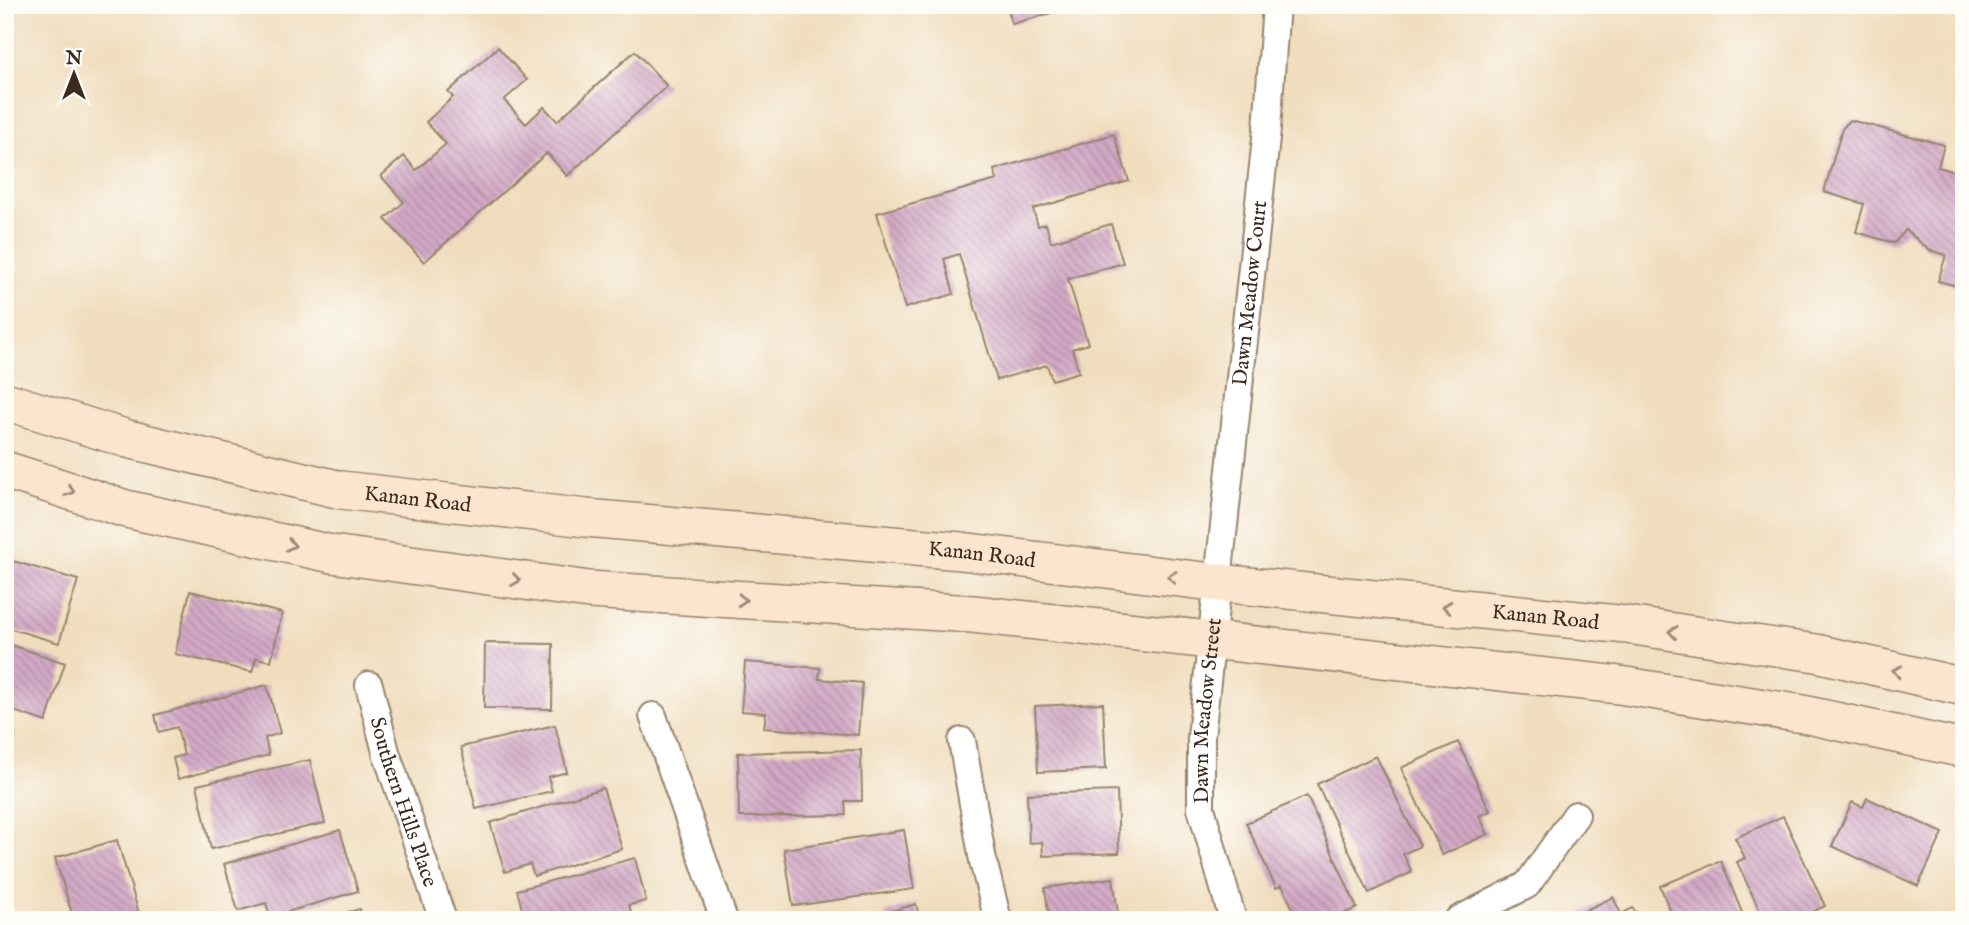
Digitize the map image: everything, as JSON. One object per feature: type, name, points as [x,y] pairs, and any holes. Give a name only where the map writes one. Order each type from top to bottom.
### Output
[{"type":"main road","name":"Kanan Road","points":[[5,401],[128,439],[341,490],[586,517],[961,551],[1220,583],[1627,625],[1816,653],[1964,687]]},
{"type":"main road","points":[[5,470],[126,509],[319,551],[589,590],[973,614],[1619,685],[1803,714],[1964,749]]},
{"type":"street","name":"Dawn Meadow Court","points":[[1220,583],[1267,129],[1276,5]]},
{"type":"street","name":"Dawn Meadow Street","points":[[1220,583],[1201,737],[1201,808],[1233,920]]},
{"type":"street","name":"Southern Hills Place","points":[[369,685],[386,752],[443,920]]},
{"type":"street","points":[[653,716],[724,920]]},
{"type":"street","points":[[962,741],[983,861],[998,920]]},
{"type":"street","points":[[1458,920],[1527,885],[1576,815]]},
{"type":"building","points":[[1007,5],[1075,5],[1075,6],[1012,24]]},
{"type":"building","points":[[498,47],[527,80],[504,100],[526,124],[544,107],[557,121],[635,51],[667,86],[567,176],[547,153],[424,262],[385,219],[404,202],[381,176],[404,156],[416,170],[446,144],[426,122],[453,97],[448,92]]},
{"type":"building","points":[[1850,120],[1944,145],[1938,167],[1964,174],[1964,288],[1938,281],[1946,255],[1929,250],[1906,230],[1894,243],[1856,232],[1864,204],[1824,192],[1842,129]]},
{"type":"building","points":[[1114,134],[1129,181],[1033,209],[1038,226],[1046,224],[1051,242],[1111,224],[1123,263],[1068,279],[1088,344],[1072,349],[1079,372],[1052,380],[1047,365],[997,380],[959,254],[944,259],[954,294],[905,308],[877,213],[997,180],[994,170]]},
{"type":"building","points":[[13,561],[78,580],[59,643],[5,627],[5,588]]},
{"type":"building","points":[[190,591],[282,613],[271,661],[256,658],[252,672],[175,654]]},
{"type":"building","points":[[5,643],[65,663],[46,722],[5,708]]},
{"type":"building","points":[[485,643],[553,644],[552,709],[484,708]]},
{"type":"building","points":[[745,662],[820,668],[819,679],[862,683],[858,735],[764,728],[766,713],[741,711]]},
{"type":"building","points":[[267,685],[280,733],[265,738],[269,755],[178,779],[173,758],[184,755],[177,727],[159,732],[155,715]]},
{"type":"building","points":[[1103,703],[1106,769],[1038,772],[1035,706]]},
{"type":"building","points":[[555,725],[567,772],[548,777],[552,791],[476,809],[461,747]]},
{"type":"building","points":[[5,730],[15,733],[6,766],[5,766]]},
{"type":"building","points":[[1458,742],[1490,811],[1479,816],[1488,834],[1442,855],[1401,768]]},
{"type":"building","points":[[861,750],[862,801],[845,801],[846,815],[739,817],[738,753]]},
{"type":"building","points":[[1376,756],[1420,846],[1403,854],[1412,872],[1369,893],[1317,784]]},
{"type":"building","points":[[310,760],[325,823],[211,849],[197,785]]},
{"type":"building","points":[[603,788],[622,849],[534,876],[530,864],[505,872],[490,823]]},
{"type":"building","points":[[1117,791],[1119,853],[1043,856],[1042,842],[1029,843],[1027,794]]},
{"type":"building","points":[[1307,796],[1357,908],[1330,920],[1298,920],[1282,885],[1276,888],[1246,823]]},
{"type":"building","points":[[1867,798],[1943,833],[1918,886],[1832,846],[1852,802],[1863,807]]},
{"type":"building","points":[[1783,816],[1825,906],[1812,912],[1815,920],[1764,920],[1737,862],[1745,858],[1735,838]]},
{"type":"building","points":[[340,830],[358,891],[270,917],[266,903],[238,911],[224,864]]},
{"type":"building","points":[[904,830],[914,889],[793,906],[784,849]]},
{"type":"building","points":[[117,840],[141,920],[74,920],[55,858]]},
{"type":"building","points":[[635,858],[646,901],[629,905],[633,920],[525,920],[517,890]]},
{"type":"building","points":[[1721,861],[1745,920],[1674,920],[1660,886]]},
{"type":"building","points":[[1113,878],[1119,920],[1049,920],[1045,888]]},
{"type":"building","points":[[1613,897],[1621,914],[1633,908],[1639,920],[1565,920]]},
{"type":"building","points":[[916,904],[920,920],[887,920],[885,913]]},
{"type":"building","points":[[360,909],[363,920],[322,920],[322,919]]}]
